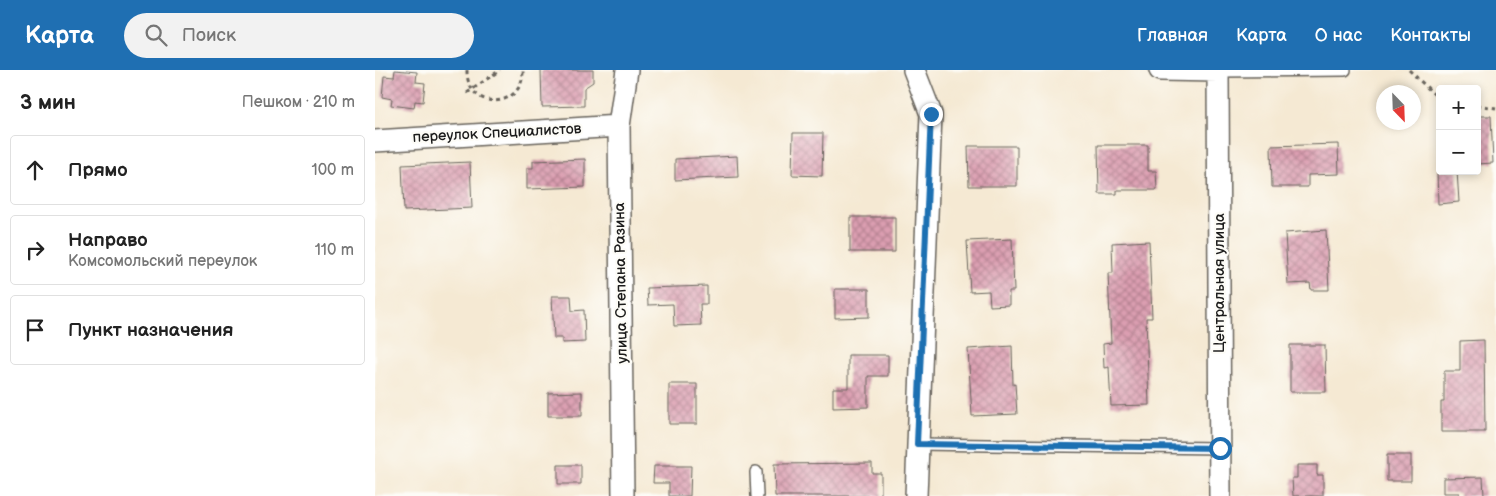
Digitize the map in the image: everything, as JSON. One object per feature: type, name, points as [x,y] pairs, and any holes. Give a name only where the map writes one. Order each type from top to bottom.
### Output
[{"type":"street","name":"улица Степана Разина","points":[[623,496],[619,126],[627,70]]},
{"type":"street","points":[[914,70],[931,114],[916,496]]},
{"type":"street","points":[[1160,70],[1218,71]]},
{"type":"street","name":"Центральная улица","points":[[1218,71],[1220,496]]},
{"type":"street","name":"переулок Специалистов","points":[[375,141],[619,126]]},
{"type":"lane","points":[[1218,71],[1345,70]]},
{"type":"lane","points":[[917,444],[1220,448]]},
{"type":"lane","points":[[756,472],[757,496]]},
{"type":"path","points":[[467,70],[467,78],[475,94],[483,99],[493,101],[511,96],[517,90],[522,82],[523,70]]},
{"type":"path","points":[[467,93],[500,70]]},
{"type":"path","points":[[1409,70],[1436,96]]},
{"type":"path","points":[[1481,106],[1496,108]]},
{"type":"building","points":[[395,70],[417,72],[416,82],[425,83],[423,102],[415,101],[414,108],[391,105],[392,99],[382,97],[384,76],[394,77]]},
{"type":"building","points":[[541,70],[593,70],[593,82],[584,88],[584,106],[542,107]]},
{"type":"building","points":[[1481,116],[1491,116],[1493,163],[1481,164]]},
{"type":"building","points":[[793,133],[823,133],[822,176],[792,175]]},
{"type":"building","points":[[1338,144],[1339,174],[1308,175],[1308,187],[1272,187],[1271,146]]},
{"type":"building","points":[[1098,145],[1148,145],[1148,171],[1156,171],[1157,190],[1117,190],[1117,194],[1099,194]]},
{"type":"building","points":[[968,146],[1017,146],[1017,186],[969,186]]},
{"type":"building","points":[[737,156],[738,177],[675,180],[675,159]]},
{"type":"building","points":[[585,159],[585,187],[527,189],[527,168],[533,168],[533,161]]},
{"type":"building","points":[[470,162],[472,208],[404,211],[402,165]]},
{"type":"building","points":[[1437,175],[1457,175],[1459,202],[1438,204]]},
{"type":"building","points":[[850,217],[895,217],[895,252],[850,252]]},
{"type":"building","points":[[1326,230],[1329,290],[1311,290],[1310,283],[1288,284],[1285,233]]},
{"type":"building","points":[[1012,239],[1014,291],[1009,291],[1009,305],[990,306],[989,291],[970,292],[967,241]]},
{"type":"building","points":[[1149,241],[1152,318],[1146,318],[1149,405],[1111,406],[1109,367],[1104,368],[1103,344],[1111,343],[1108,273],[1113,273],[1112,243]]},
{"type":"building","points":[[707,286],[707,304],[700,304],[701,325],[674,326],[673,304],[648,305],[647,288]]},
{"type":"building","points":[[835,289],[869,289],[869,317],[835,318]]},
{"type":"building","points":[[552,296],[571,296],[572,311],[584,310],[585,342],[562,343],[562,338],[554,338]]},
{"type":"building","points":[[1484,340],[1485,432],[1441,432],[1441,402],[1444,402],[1444,371],[1460,371],[1460,341]]},
{"type":"building","points":[[1290,345],[1325,345],[1326,392],[1290,392]]},
{"type":"building","points":[[1012,346],[1013,385],[1015,384],[1017,414],[972,416],[968,349]]},
{"type":"building","points":[[848,355],[888,355],[888,376],[868,376],[868,407],[833,408],[833,388],[848,388]]},
{"type":"building","points":[[669,384],[697,384],[697,424],[669,424]]},
{"type":"building","points":[[582,392],[582,416],[548,416],[548,393]]},
{"type":"building","points":[[1387,455],[1411,455],[1411,481],[1387,481]]},
{"type":"building","points":[[872,463],[872,473],[881,473],[881,496],[775,496],[774,464]]},
{"type":"building","points":[[558,465],[581,465],[581,484],[558,484]]},
{"type":"building","points":[[1297,465],[1317,465],[1317,475],[1323,475],[1323,496],[1293,496],[1292,478],[1297,478]]},
{"type":"building","points":[[654,466],[691,466],[690,496],[669,496],[669,483],[653,483]]},
{"type":"building","points":[[1483,477],[1484,496],[1459,496],[1459,493],[1443,493],[1443,478]]},
{"type":"route","points":[[931,114],[917,444],[1220,448]]}]
